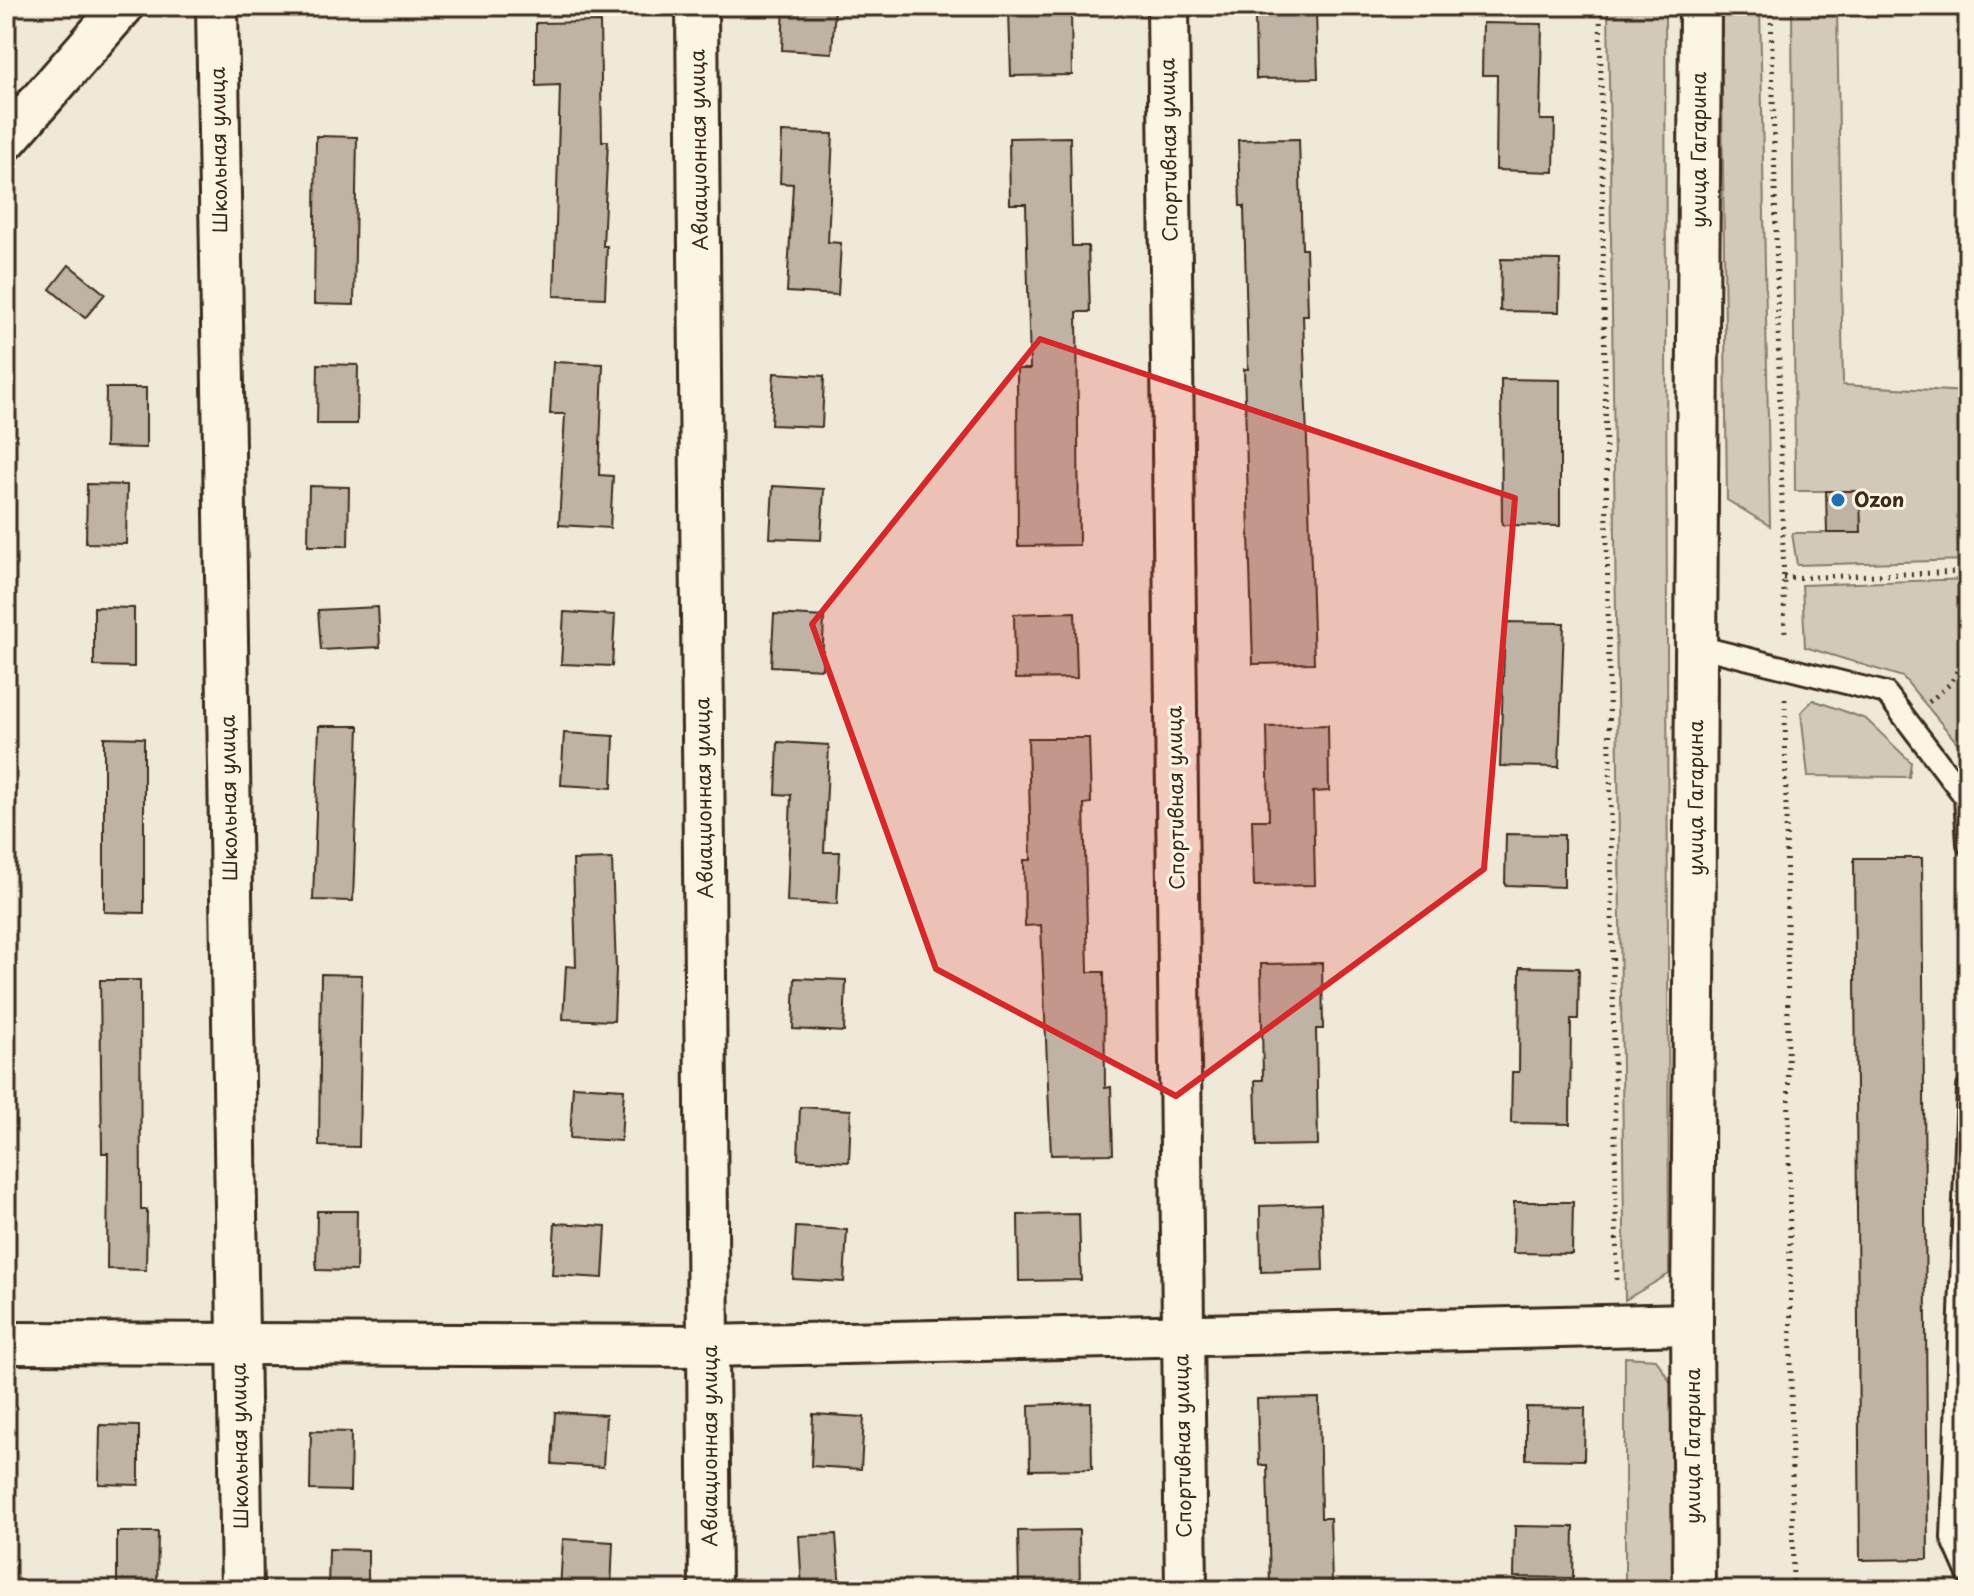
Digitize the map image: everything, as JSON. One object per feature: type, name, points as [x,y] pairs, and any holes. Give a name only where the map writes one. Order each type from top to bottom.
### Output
[{"type":"street","points":[[6,140],[123,6]]},
{"type":"street","name":"Школьная улица","points":[[217,6],[242,1590]]},
{"type":"street","name":"Авиационная улица","points":[[697,6],[710,1590]]},
{"type":"street","name":"Спортивная улица","points":[[1168,6],[1186,1590]]},
{"type":"street","name":"улица Гагарина","points":[[1694,1590],[1692,1324],[1700,6]]},
{"type":"street","points":[[6,1343],[709,1346],[1181,1338],[1692,1324]]},
{"type":"lane","points":[[1697,646],[1886,693],[1965,797],[1968,844]]},
{"type":"lane","points":[[1968,1088],[1952,1538],[1968,1574]]},
{"type":"path","points":[[1600,6],[1618,1326]]},
{"type":"path","points":[[1771,6],[1785,668],[1793,1590]]},
{"type":"path","points":[[1783,578],[1968,572]]},
{"type":"path","points":[[1907,720],[1951,683],[1968,649]]},
{"type":"highlighted area","points":[[1040,339],[1515,498],[1484,869],[1176,1096],[936,969],[812,624]]},
{"type":"shaded area","points":[[1608,6],[1665,6],[1669,1274],[1625,1300]]},
{"type":"shaded area","points":[[1721,6],[1760,6],[1770,526],[1727,500]]},
{"type":"shaded area","points":[[1792,6],[1837,6],[1843,385],[1968,392],[1968,560],[1797,565],[1792,533],[1860,533],[1860,491],[1795,491]]},
{"type":"shaded area","points":[[1968,579],[1968,756],[1903,677],[1805,647],[1802,585]]},
{"type":"shaded area","points":[[1813,700],[1866,719],[1911,762],[1909,777],[1808,776],[1801,712]]},
{"type":"shaded area","points":[[1625,1357],[1656,1359],[1674,1388],[1674,1590],[1625,1590]]},
{"type":"building","points":[[784,6],[835,6],[832,53],[782,50]]},
{"type":"building","points":[[1071,9],[1072,75],[1011,76],[1009,10]]},
{"type":"building","points":[[1316,12],[1318,78],[1256,79],[1255,13]]},
{"type":"building","points":[[600,22],[602,141],[608,141],[603,246],[607,246],[605,298],[554,296],[560,85],[536,86],[536,23]]},
{"type":"building","points":[[1483,23],[1542,24],[1540,120],[1555,120],[1554,172],[1496,170],[1497,75],[1482,75]]},
{"type":"building","points":[[782,132],[833,134],[828,242],[841,243],[838,295],[787,292],[793,184],[780,183]]},
{"type":"building","points":[[316,136],[357,137],[354,305],[314,304]]},
{"type":"building","points":[[1070,137],[1072,246],[1088,246],[1090,312],[1077,312],[1079,545],[1018,546],[1017,369],[1030,369],[1026,204],[1010,204],[1009,138]]},
{"type":"building","points":[[1299,139],[1302,249],[1306,249],[1308,315],[1303,315],[1314,663],[1253,664],[1244,369],[1248,369],[1244,206],[1240,206],[1238,140]]},
{"type":"building","points":[[1501,259],[1560,260],[1559,312],[1500,311]]},
{"type":"building","points":[[69,265],[105,294],[85,318],[50,289]]},
{"type":"building","points":[[553,362],[603,364],[599,475],[613,476],[610,528],[559,525],[565,414],[550,414]]},
{"type":"building","points":[[318,364],[358,365],[357,424],[317,424]]},
{"type":"building","points":[[774,373],[824,376],[822,427],[771,425]]},
{"type":"building","points":[[1501,379],[1560,380],[1560,526],[1502,525]]},
{"type":"building","points":[[106,388],[146,388],[146,448],[105,447]]},
{"type":"building","points":[[87,484],[127,485],[126,544],[86,543]]},
{"type":"building","points":[[309,486],[349,487],[348,546],[308,546]]},
{"type":"building","points":[[773,486],[824,489],[821,540],[770,538]]},
{"type":"building","points":[[1826,491],[1860,491],[1861,533],[1827,533]]},
{"type":"building","points":[[94,607],[134,608],[134,667],[94,666]]},
{"type":"building","points":[[378,607],[380,647],[321,650],[318,610]]},
{"type":"building","points":[[564,612],[615,615],[612,666],[561,664]]},
{"type":"building","points":[[1075,612],[1077,678],[1015,679],[1014,614]]},
{"type":"building","points":[[774,614],[824,617],[822,669],[771,666]]},
{"type":"building","points":[[1505,622],[1564,623],[1559,767],[1500,766]]},
{"type":"building","points":[[1328,725],[1329,791],[1313,792],[1315,885],[1254,886],[1252,820],[1269,820],[1267,727]]},
{"type":"building","points":[[319,726],[359,726],[353,901],[313,900]]},
{"type":"building","points":[[564,733],[614,736],[612,788],[561,785]]},
{"type":"building","points":[[104,737],[144,738],[144,913],[104,912]]},
{"type":"building","points":[[1028,738],[1089,738],[1091,803],[1084,804],[1088,972],[1104,972],[1105,1088],[1111,1087],[1113,1154],[1051,1155],[1041,925],[1025,926],[1024,860],[1031,860]]},
{"type":"building","points":[[778,742],[829,745],[824,852],[840,852],[837,904],[787,902],[791,795],[776,794]]},
{"type":"building","points":[[1506,834],[1564,835],[1564,887],[1505,885]]},
{"type":"building","points":[[1854,858],[1922,858],[1928,1559],[1860,1560]]},
{"type":"building","points":[[612,859],[616,969],[614,1021],[563,1019],[566,966],[576,967],[573,860]]},
{"type":"building","points":[[1322,963],[1323,1029],[1316,1029],[1318,1145],[1257,1146],[1255,1080],[1263,1080],[1261,964]]},
{"type":"building","points":[[1520,967],[1579,968],[1578,1019],[1571,1019],[1570,1124],[1511,1123],[1512,1072],[1519,1072]]},
{"type":"building","points":[[321,974],[362,975],[359,1147],[319,1146]]},
{"type":"building","points":[[795,978],[846,980],[844,1032],[793,1029]]},
{"type":"building","points":[[100,980],[140,980],[141,1210],[147,1210],[146,1270],[107,1269],[108,1153],[102,1153]]},
{"type":"building","points":[[573,1086],[624,1089],[621,1141],[570,1138]]},
{"type":"building","points":[[800,1107],[851,1110],[849,1162],[798,1159]]},
{"type":"building","points":[[1514,1202],[1573,1202],[1572,1254],[1513,1253]]},
{"type":"building","points":[[1321,1204],[1323,1270],[1261,1272],[1260,1206]]},
{"type":"building","points":[[317,1211],[357,1211],[356,1271],[316,1270]]},
{"type":"building","points":[[1079,1214],[1081,1280],[1019,1281],[1018,1215]]},
{"type":"building","points":[[555,1223],[606,1226],[603,1278],[552,1275]]},
{"type":"building","points":[[796,1227],[847,1230],[844,1282],[793,1279]]},
{"type":"building","points":[[1319,1398],[1321,1518],[1330,1518],[1332,1584],[1270,1585],[1267,1465],[1259,1465],[1257,1399]]},
{"type":"building","points":[[1091,1403],[1092,1469],[1030,1470],[1029,1405]]},
{"type":"building","points":[[1526,1407],[1585,1408],[1584,1460],[1526,1459]]},
{"type":"building","points":[[555,1412],[606,1415],[603,1467],[552,1464]]},
{"type":"building","points":[[813,1414],[864,1417],[861,1469],[811,1466]]},
{"type":"building","points":[[100,1425],[139,1426],[139,1485],[99,1484]]},
{"type":"building","points":[[311,1431],[351,1432],[350,1491],[310,1490]]},
{"type":"building","points":[[1515,1526],[1574,1527],[1573,1578],[1514,1577]]},
{"type":"building","points":[[1079,1530],[1080,1590],[1019,1590],[1018,1531]]},
{"type":"building","points":[[117,1532],[158,1532],[157,1590],[117,1590]]},
{"type":"building","points":[[836,1534],[840,1590],[802,1590],[799,1536]]},
{"type":"building","points":[[563,1539],[613,1542],[611,1590],[560,1590]]},
{"type":"building","points":[[329,1549],[368,1550],[368,1590],[328,1590]]},
{"type":"place","name":"Ozon","points":[[1838,500]]}]
